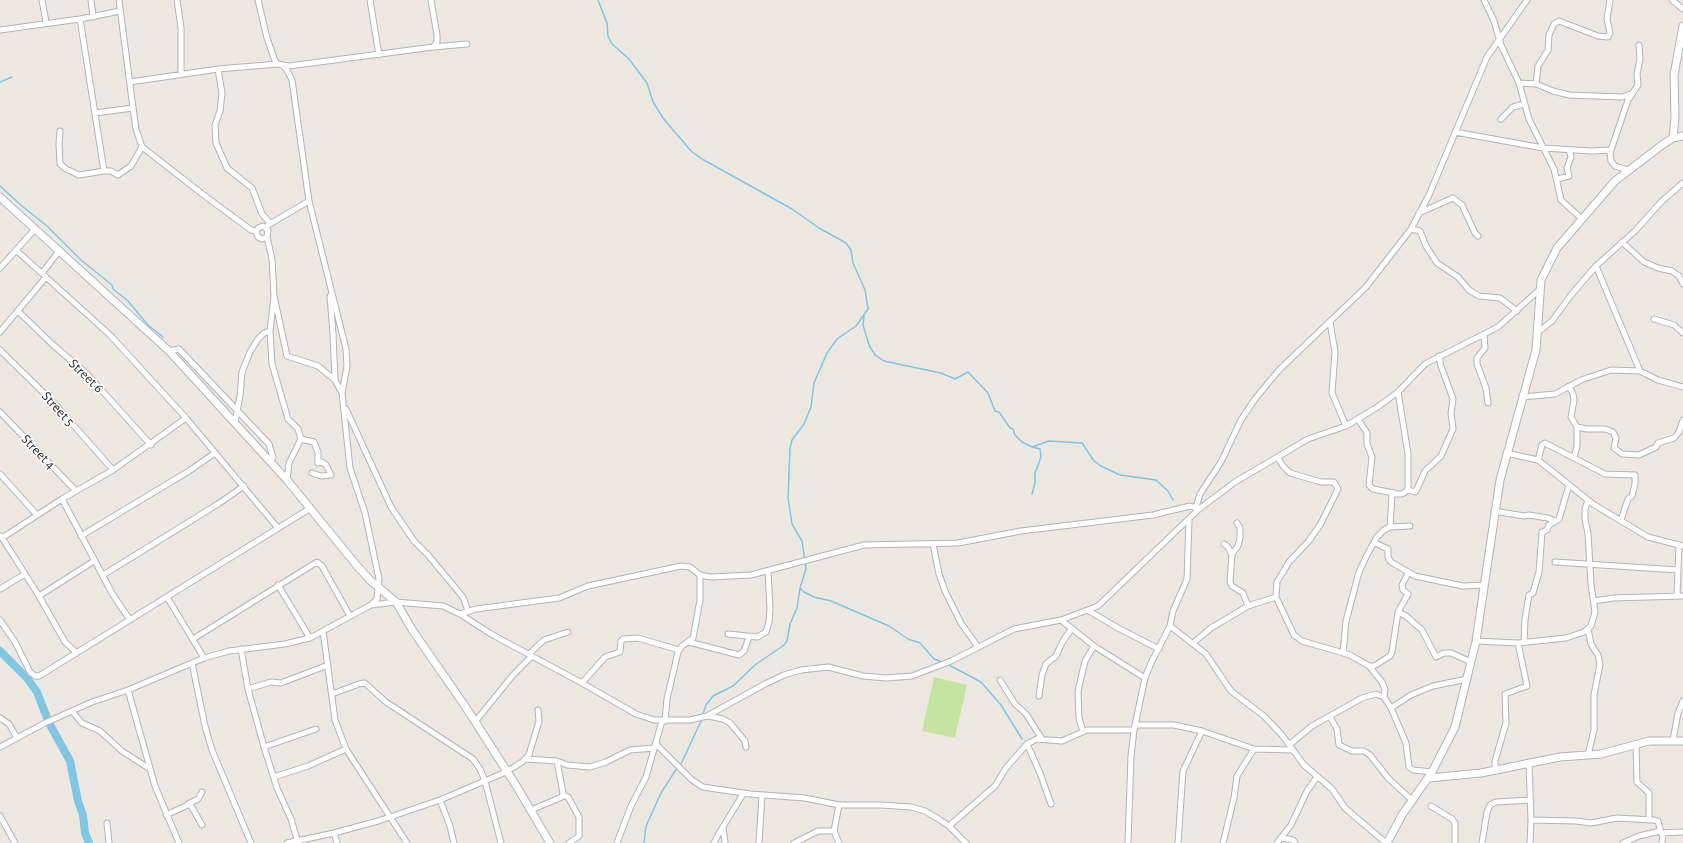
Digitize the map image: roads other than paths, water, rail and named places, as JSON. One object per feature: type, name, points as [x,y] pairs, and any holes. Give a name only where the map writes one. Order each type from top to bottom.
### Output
[{"type":"street","points":[[42,0],[46,22]]},
{"type":"street","points":[[91,0],[93,17]]},
{"type":"street","points":[[119,0],[136,129],[142,147],[251,230],[256,231]]},
{"type":"street","points":[[177,0],[180,28],[181,74]]},
{"type":"street","points":[[0,747],[45,722],[92,702],[128,690],[204,658],[240,649],[295,642],[310,638],[371,605],[377,599],[379,589],[373,544],[350,468],[346,441],[342,393],[347,366],[346,349],[309,201],[292,80],[287,70],[280,65],[270,48],[258,0]]},
{"type":"street","points":[[370,0],[379,55]]},
{"type":"street","points":[[431,0],[437,42],[433,47]]},
{"type":"street","points":[[1484,0],[1519,83],[1532,128],[1550,159],[1558,179],[1563,204],[1582,219]]},
{"type":"street","points":[[1198,508],[1200,494],[1221,462],[1241,420],[1255,399],[1279,370],[1299,353],[1366,287],[1411,229],[1487,57],[1527,0]]},
{"type":"street","points":[[1536,84],[1538,66],[1548,50],[1549,35],[1554,24],[1559,21],[1598,36],[1608,37],[1610,33],[1607,19],[1610,0]]},
{"type":"street","points":[[1672,0],[1683,9]]},
{"type":"street","points":[[0,30],[46,22],[93,17],[120,11]]},
{"type":"street","points":[[80,19],[104,171]]},
{"type":"street","points":[[1673,138],[1675,117],[1674,75],[1683,26]]},
{"type":"street","points":[[130,82],[218,69],[329,62],[433,47],[467,44]]},
{"type":"street","points":[[1628,170],[1618,168],[1613,164],[1610,150],[1630,94],[1638,85],[1637,74],[1640,59],[1639,45]]},
{"type":"street","points":[[218,69],[222,93],[220,111],[215,125],[215,141],[225,166],[252,188],[260,211],[270,224]]},
{"type":"street","points":[[1519,83],[1536,84],[1553,92],[1569,95],[1622,97],[1630,94]]},
{"type":"street","points":[[1501,119],[1513,107],[1524,104]]},
{"type":"street","points":[[95,113],[133,108]]},
{"type":"street","points":[[60,131],[59,144],[62,166],[79,175],[111,171],[118,175],[127,170],[142,147]]},
{"type":"street","points":[[1455,132],[1544,148],[1569,150],[1610,150]]},
{"type":"street","points":[[1170,626],[1193,643],[1210,660],[1220,677],[1231,691],[1264,716],[1317,776],[1332,789],[1345,808],[1386,843],[1394,828],[1430,775],[1455,727],[1476,641],[1494,512],[1506,453],[1536,350],[1539,290],[1541,280],[1550,258],[1615,181],[1673,138],[1683,136]]},
{"type":"street","points":[[1558,179],[1569,176],[1567,168],[1571,157],[1569,150]]},
{"type":"street","points":[[1537,333],[1552,320],[1570,295],[1596,266],[1635,231],[1662,201],[1683,183]]},
{"type":"street","points":[[0,198],[60,250],[169,351],[287,480],[358,568],[379,589],[396,602],[413,631],[475,722],[550,843]]},
{"type":"street","points":[[1419,213],[1453,198],[1462,205],[1475,233],[1478,236]]},
{"type":"street","points":[[256,231],[260,227],[270,224],[309,201]]},
{"type":"street","points":[[264,227],[269,231],[267,237],[272,259],[274,296],[287,356],[318,366],[335,380],[342,393]]},
{"type":"street","points":[[0,268],[35,229]]},
{"type":"street","points":[[1411,229],[1420,231],[1426,246],[1437,263],[1458,277],[1470,290],[1480,296],[1500,298],[1516,311]]},
{"type":"street","points":[[256,231],[259,238],[267,237]]},
{"type":"street","points":[[1622,242],[1644,262],[1681,276],[1683,284]]},
{"type":"street","points":[[16,250],[110,335],[186,418],[277,527]]},
{"type":"street","points":[[0,332],[18,311],[60,250]]},
{"type":"street","points":[[1596,266],[1640,371]]},
{"type":"street","points":[[330,287],[335,380]]},
{"type":"street","points":[[371,605],[396,602],[436,605],[460,614],[484,630],[641,717],[664,721],[690,720],[707,716],[765,684],[796,671],[828,667],[863,676],[902,678],[942,665],[1014,629],[1061,620],[1098,606],[1189,520],[1198,508],[1235,482],[1308,439],[1346,426],[1358,419],[1398,392],[1425,364],[1498,327],[1539,290]]},
{"type":"street","points":[[274,296],[270,331],[272,364],[288,419],[298,429],[301,439],[289,463],[287,480]]},
{"type":"street","name":"Street 6","points":[[18,311],[52,344],[87,374],[151,444]]},
{"type":"street","points":[[1654,319],[1674,325],[1683,333]]},
{"type":"street","points":[[1330,322],[1335,352],[1332,393],[1346,426]]},
{"type":"street","points":[[234,422],[242,372],[250,352],[258,339],[264,333],[270,331]]},
{"type":"street","points":[[1484,334],[1485,348],[1477,358],[1477,364],[1486,388],[1488,403]]},
{"type":"street","points":[[169,351],[179,349],[269,444],[273,458],[270,462]]},
{"type":"street","name":"Street 5","points":[[0,350],[54,403],[113,470]]},
{"type":"street","points":[[1358,419],[1367,433],[1367,444],[1372,457],[1369,485],[1373,489],[1394,493],[1402,494],[1408,490],[1415,492],[1425,471],[1441,456],[1453,430],[1451,413],[1453,399],[1439,356]]},
{"type":"street","points":[[1522,397],[1547,396],[1555,394],[1569,386],[1606,370],[1640,371],[1658,380],[1683,387]]},
{"type":"street","points":[[1569,386],[1574,394],[1571,418],[1578,427],[1577,446],[1574,458]]},
{"type":"street","points":[[1398,392],[1408,454],[1408,490]]},
{"type":"street","points":[[344,407],[391,508],[414,541],[428,555],[463,597],[468,611]]},
{"type":"street","name":"Street 4","points":[[0,412],[76,491]]},
{"type":"street","points":[[76,653],[65,642],[39,596],[1,536],[113,470],[186,418]]},
{"type":"street","points":[[1578,427],[1609,430],[1613,432],[1616,438],[1614,448],[1622,454],[1639,455],[1656,447],[1658,443],[1674,438],[1679,432],[1683,420]]},
{"type":"street","points":[[301,439],[314,442],[318,452],[318,463],[322,462],[326,465],[331,475],[321,476],[312,473]]},
{"type":"street","points":[[1538,460],[1542,445],[1545,443],[1605,474],[1635,475],[1635,484],[1632,496],[1628,499],[1621,520]]},
{"type":"street","points":[[81,536],[177,479],[215,452]]},
{"type":"street","points":[[1506,453],[1538,460],[1588,500],[1648,537],[1681,546],[1678,570],[1680,596],[1613,598],[1594,601]]},
{"type":"street","points":[[1278,458],[1285,469],[1290,473],[1321,482],[1334,482],[1338,489],[1313,536],[1282,571],[1277,582],[1276,597],[1291,632],[1297,638],[1324,648],[1350,655],[1369,666],[1382,682],[1385,689],[1384,697]]},
{"type":"street","points":[[0,474],[37,515]]},
{"type":"street","points":[[1524,642],[1525,619],[1529,595],[1533,593],[1539,572],[1542,532],[1547,530],[1549,525],[1559,519],[1569,485]]},
{"type":"street","points":[[103,575],[218,504],[244,486]]},
{"type":"street","points":[[1390,527],[1391,496],[1394,493]]},
{"type":"street","points":[[62,499],[94,560],[120,606],[130,620]]},
{"type":"street","points":[[1476,641],[1518,643],[1566,638],[1588,629],[1595,617],[1585,515],[1588,500]]},
{"type":"street","points":[[460,614],[468,611],[559,598],[588,586],[681,566],[690,567],[700,575],[727,577],[750,575],[864,545],[958,543],[1022,532],[1154,515],[1190,506],[1198,508]]},
{"type":"street","points":[[0,620],[15,642],[30,672],[34,676],[40,676],[309,508]]},
{"type":"street","points":[[1494,512],[1524,516],[1529,515],[1548,518],[1555,521]]},
{"type":"street","points":[[1128,843],[1131,756],[1135,728],[1145,678],[1170,626],[1173,611],[1187,579],[1189,520]]},
{"type":"street","points":[[1237,523],[1240,528],[1240,541],[1232,556],[1230,583],[1242,592],[1248,606]]},
{"type":"street","points":[[1343,653],[1346,621],[1359,572],[1380,534],[1390,527],[1410,526]]},
{"type":"street","points":[[1375,543],[1386,547],[1389,552],[1389,560],[1408,573],[1454,584],[1484,585]]},
{"type":"street","points":[[933,544],[939,574],[945,591],[960,621],[978,647]]},
{"type":"street","points":[[1224,544],[1228,547],[1232,556]]},
{"type":"street","points":[[39,596],[94,560]]},
{"type":"street","points":[[193,639],[317,562],[322,566],[350,616]]},
{"type":"street","points":[[1554,562],[1678,570]]},
{"type":"street","points":[[728,634],[749,637],[762,636],[768,627],[770,597],[768,571]]},
{"type":"street","points":[[1369,666],[1374,666],[1390,656],[1398,612],[1407,596],[1407,592],[1402,588],[1408,573]]},
{"type":"street","points":[[0,589],[25,574]]},
{"type":"street","points":[[617,843],[631,806],[646,777],[664,721],[667,699],[679,650],[693,638],[700,600],[700,575]]},
{"type":"street","points":[[278,585],[310,638]]},
{"type":"street","points":[[166,597],[204,658]]},
{"type":"street","points":[[1193,643],[1210,628],[1248,606],[1276,597]]},
{"type":"street","points":[[1089,610],[1118,628],[1159,649]]},
{"type":"street","points":[[1398,612],[1406,616],[1422,630],[1436,657],[1444,653],[1451,653],[1471,662]]},
{"type":"street","points":[[1061,620],[1094,646],[1145,678]]},
{"type":"street","points":[[1039,696],[1042,675],[1046,664],[1056,656],[1063,641],[1072,628]]},
{"type":"street","points":[[1588,629],[1591,644],[1598,655],[1600,664],[1594,688],[1594,730],[1588,755]]},
{"type":"street","points":[[323,631],[335,720],[346,749],[406,843]]},
{"type":"street","points":[[475,722],[544,640],[568,632]]},
{"type":"street","points":[[689,642],[739,655],[744,651],[749,637]]},
{"type":"street","points":[[582,683],[605,657],[620,652],[621,641],[623,639],[638,638],[679,650]]},
{"type":"street","points":[[1496,771],[1495,761],[1506,723],[1505,694],[1527,686],[1518,643]]},
{"type":"street","points":[[1083,732],[1079,718],[1078,691],[1085,661],[1094,646]]},
{"type":"street","points":[[240,649],[248,689],[264,747],[274,777],[290,816],[297,842]]},
{"type":"street","points":[[192,663],[205,726],[212,750],[252,843]]},
{"type":"street","points":[[248,689],[270,682],[281,683],[328,665]]},
{"type":"street","points":[[1391,708],[1428,688],[1451,681],[1467,679]]},
{"type":"street","points":[[1000,680],[1015,704],[1026,714],[1042,739]]},
{"type":"street","points":[[332,694],[365,683],[386,702],[473,759],[485,780],[500,843]]},
{"type":"street","points":[[128,690],[150,769],[166,815],[180,843]]},
{"type":"street","points":[[949,826],[995,786],[1006,768],[1027,744],[1042,739],[1062,741],[1083,732],[1096,729],[1174,725],[1202,731],[1254,749],[1290,747],[1312,726],[1368,695],[1376,694],[1384,697],[1391,708],[1406,743],[1409,767],[1413,770],[1430,775],[1496,771],[1529,762],[1560,757],[1601,754],[1649,741],[1683,741]]},
{"type":"street","points":[[1673,740],[1678,713],[1683,701]]},
{"type":"street","points":[[526,759],[539,721],[538,710]]},
{"type":"street","points":[[72,711],[82,723],[100,730],[122,751],[150,769]]},
{"type":"street","points":[[707,716],[723,719],[730,723],[745,741],[746,747]]},
{"type":"street","points":[[1330,717],[1337,729],[1339,745],[1352,751],[1364,751],[1370,755],[1388,778],[1413,801]]},
{"type":"street","points":[[0,718],[9,724],[17,738]]},
{"type":"street","points":[[264,747],[316,729]]},
{"type":"street","points":[[1178,843],[1183,771],[1202,731]]},
{"type":"street","points":[[1027,744],[1040,773],[1051,804]]},
{"type":"street","points":[[1636,744],[1636,782],[1649,793],[1648,820]]},
{"type":"street","points":[[287,843],[334,833],[440,800],[506,772],[526,759],[557,761],[566,765],[590,767],[606,762],[630,750],[655,746]]},
{"type":"street","points":[[655,746],[698,784],[708,788],[743,794],[805,798],[839,805],[911,807],[925,811],[949,826],[966,843]]},
{"type":"street","points":[[274,777],[308,766],[346,749]]},
{"type":"street","points":[[1223,843],[1234,798],[1237,776],[1254,749]]},
{"type":"street","points":[[557,761],[563,795]]},
{"type":"street","points":[[1529,762],[1531,820],[1530,843]]},
{"type":"street","points":[[1277,843],[1282,838],[1317,776]]},
{"type":"street","points":[[166,815],[198,799],[202,792]]},
{"type":"street","points":[[714,843],[722,827],[743,794]]},
{"type":"street","points":[[530,810],[563,795]]},
{"type":"street","points":[[563,795],[568,797],[579,817],[579,836],[569,843]]},
{"type":"street","points":[[759,843],[762,795]]},
{"type":"street","points":[[440,800],[450,826],[454,843]]},
{"type":"street","points":[[1482,843],[1487,812],[1490,805],[1496,802],[1530,800]]},
{"type":"street","points":[[188,804],[192,805],[202,825]]},
{"type":"street","points":[[839,805],[834,831],[839,843]]},
{"type":"street","points":[[1431,806],[1452,819],[1455,823],[1455,843]]},
{"type":"street","points":[[0,816],[16,843]]},
{"type":"street","points":[[1531,820],[1576,821],[1591,824],[1617,818],[1658,821],[1662,843]]},
{"type":"street","points":[[106,823],[109,843]]},
{"type":"street","points":[[722,827],[725,843]]},
{"type":"street","points":[[794,843],[818,831],[834,831]]},
{"type":"street","points":[[1623,843],[1639,836],[1661,832],[1683,832]]},
{"type":"street","points":[[334,833],[337,843]]},
{"type":"street","points":[[1282,838],[1293,840],[1295,843]]},
{"type":"waterway","points":[[598,0],[607,23],[608,36],[612,44],[629,59],[647,83],[653,102],[663,118],[691,151],[702,159],[792,209],[819,228],[846,243],[851,250],[853,263],[865,290],[868,309],[856,326],[837,339],[827,353],[814,383],[811,407],[804,424],[792,440],[790,448],[788,498],[792,524],[802,541],[806,569],[800,588],[804,592],[814,597],[831,601],[889,626],[908,639],[920,643],[934,659],[942,662]]},
{"type":"waterway","points":[[0,82],[12,77]]},
{"type":"waterway","points":[[0,186],[47,226],[81,260],[112,285],[113,289],[128,301],[148,325],[163,337]]},
{"type":"waterway","points":[[864,316],[863,325],[869,345],[875,355],[884,361],[941,373],[955,379],[968,372],[988,393],[995,411],[999,412],[1010,428],[1013,429],[1015,435],[1022,442],[1032,447],[1049,441],[1082,443],[1094,461],[1101,466],[1120,475],[1156,480],[1168,491],[1173,500]]},
{"type":"waterway","points":[[1032,447],[1040,449],[1041,457],[1035,473],[1035,483],[1032,494]]},
{"type":"waterway","points":[[703,714],[706,705],[713,696],[733,686],[755,665],[784,645],[787,641],[790,624],[797,608],[800,588]]},
{"type":"waterway","points":[[0,651],[27,678],[37,692],[49,723],[70,761],[78,801],[83,815],[85,833],[89,843]]},
{"type":"waterway","points":[[949,665],[981,682],[1001,705],[1022,739]]},
{"type":"waterway","points":[[681,764],[702,719]]},
{"type":"waterway","points":[[644,843],[646,826],[661,793],[677,768]]}]
